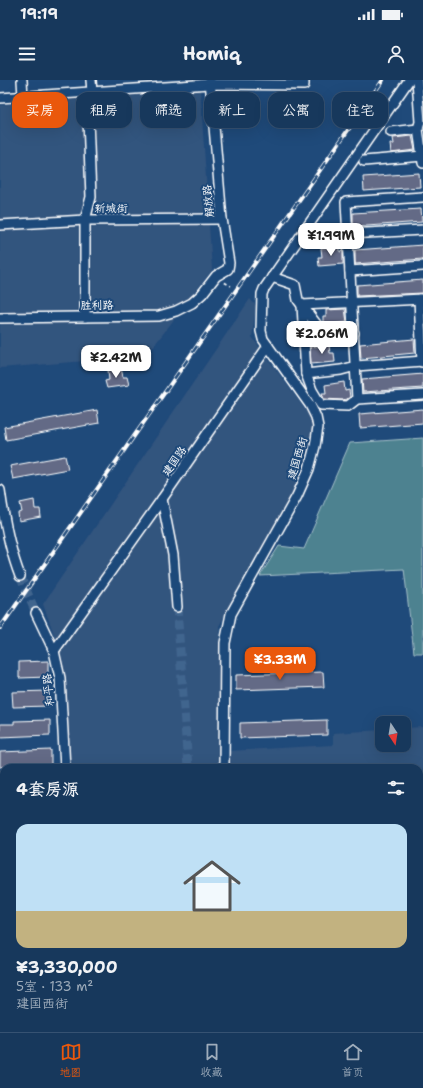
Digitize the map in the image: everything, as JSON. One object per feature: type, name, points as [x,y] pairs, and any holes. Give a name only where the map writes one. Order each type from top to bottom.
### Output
[{"type":"street","points":[[22,80],[23,92]]},
{"type":"street","points":[[92,80],[90,92],[210,82],[304,85],[304,80]]},
{"type":"street","name":"建国西街","points":[[224,764],[225,643],[231,614],[297,496],[311,461],[318,427],[316,417],[310,405],[263,339],[261,331],[261,301],[264,289],[409,80]]},
{"type":"street","name":"解放路","points":[[192,303],[202,294],[216,276],[228,268],[229,263],[222,219],[210,82]]},
{"type":"street","points":[[419,86],[423,163]]},
{"type":"street","points":[[0,98],[12,97]]},
{"type":"street","points":[[391,132],[420,125]]},
{"type":"street","points":[[85,317],[85,220],[91,197],[90,128]]},
{"type":"street","points":[[364,161],[423,156]]},
{"type":"street","points":[[357,399],[346,202],[423,197]]},
{"type":"street","name":"新城街","points":[[0,225],[85,220],[222,219]]},
{"type":"street","points":[[348,234],[423,230]]},
{"type":"street","points":[[350,270],[423,266]]},
{"type":"street","points":[[272,277],[295,285],[298,300],[320,329],[331,335],[354,332]]},
{"type":"street","points":[[302,305],[421,299],[423,362],[356,366],[341,370],[306,374]]},
{"type":"street","name":"胜利路","points":[[0,318],[159,316],[176,311],[192,303]]},
{"type":"street","points":[[302,305],[306,374],[312,390],[321,405],[348,406],[357,399],[423,395]]},
{"type":"street","name":"建国路","points":[[54,651],[268,346]]},
{"type":"street","points":[[0,490],[5,527],[12,558],[20,576]]},
{"type":"street","points":[[162,499],[173,555],[176,607]]},
{"type":"street","name":"和平路","points":[[36,613],[54,651],[60,678],[65,764]]},
{"type":"shaded area","points":[[200,86],[212,270],[146,356],[0,368],[0,105],[12,104],[12,128],[68,128],[68,99],[76,98],[76,128],[132,128],[132,92]]},
{"type":"shaded area","points":[[250,299],[256,306],[252,337],[312,419],[313,432],[303,474],[219,626],[219,764],[69,764],[63,664],[59,648],[43,604]]},
{"type":"shaded area","points":[[423,727],[423,764],[229,764],[229,751],[333,745],[333,733],[375,730],[375,752],[411,752],[411,728]]},
{"type":"green space","points":[[423,438],[423,653],[414,653],[404,569],[260,576],[279,546],[304,549],[350,443]]},
{"type":"building","points":[[412,136],[415,150],[391,153],[390,144],[394,144],[393,138]]},
{"type":"building","points":[[419,173],[420,187],[364,191],[363,177]]},
{"type":"building","points":[[421,209],[422,222],[353,227],[353,213]]},
{"type":"building","points":[[423,245],[423,259],[355,264],[355,250]]},
{"type":"building","points":[[340,247],[340,252],[343,251],[343,264],[319,266],[318,257],[322,257],[321,248]]},
{"type":"building","points":[[423,280],[423,293],[357,296],[357,285]]},
{"type":"building","points":[[345,309],[347,322],[323,324],[323,316],[326,316],[326,310]]},
{"type":"building","points":[[414,339],[415,353],[361,358],[360,344]]},
{"type":"building","points":[[329,345],[330,353],[334,353],[335,362],[311,364],[310,347]]},
{"type":"building","points":[[121,368],[123,377],[127,377],[129,385],[107,388],[105,381],[109,380],[108,370]]},
{"type":"building","points":[[423,374],[423,388],[363,392],[362,379]]},
{"type":"building","points":[[344,382],[345,391],[349,390],[350,397],[342,400],[324,399],[322,393],[326,393],[325,385]]},
{"type":"building","points":[[423,409],[423,423],[360,428],[359,414]]},
{"type":"building","points":[[97,410],[99,423],[6,440],[4,427]]},
{"type":"building","points":[[65,456],[68,469],[13,479],[10,466]]},
{"type":"building","points":[[34,500],[35,509],[40,509],[41,517],[19,521],[18,513],[22,512],[20,503]]},
{"type":"building","points":[[48,661],[48,677],[19,678],[19,662]]},
{"type":"building","points":[[323,672],[324,687],[236,690],[236,675]]},
{"type":"building","points":[[49,691],[49,706],[13,707],[12,692]]},
{"type":"building","points":[[50,720],[50,735],[0,737],[0,724],[14,724],[14,721]]},
{"type":"building","points":[[327,720],[327,735],[240,738],[240,723]]},
{"type":"building","points":[[51,750],[51,764],[0,764],[0,752]]},
{"type":"tunnel","points":[[20,576],[36,613]]},
{"type":"tunnel","points":[[177,607],[188,764]]},
{"type":"railway","points":[[0,628],[383,80]]}]
